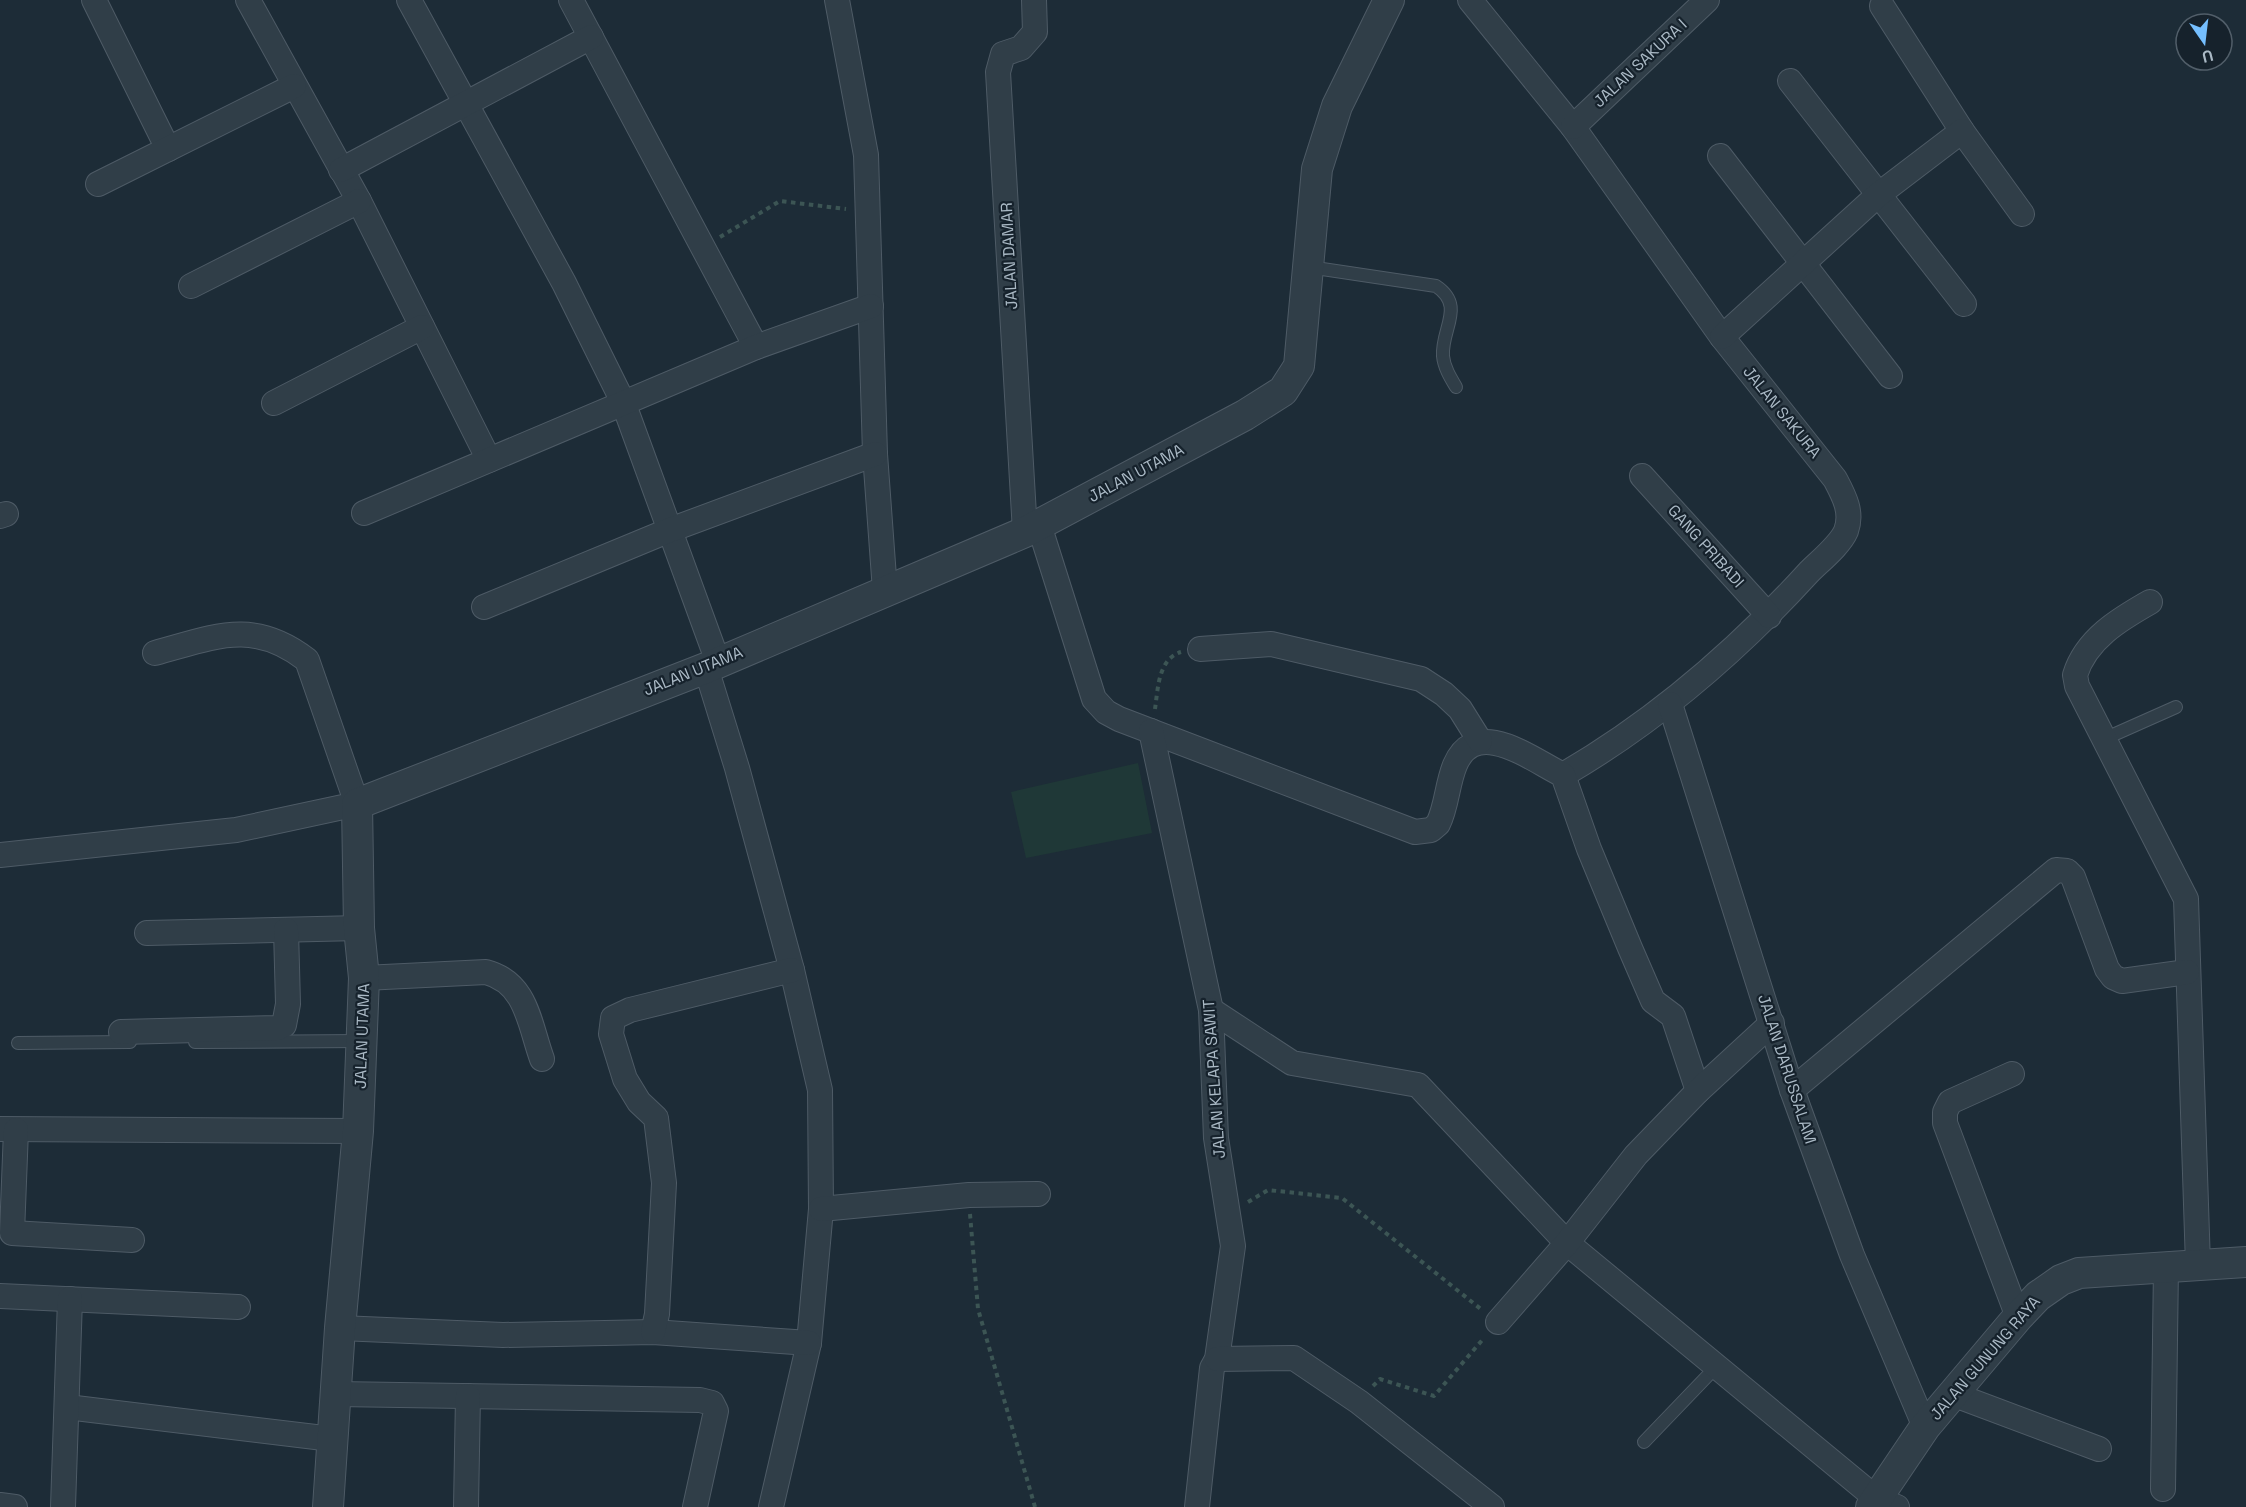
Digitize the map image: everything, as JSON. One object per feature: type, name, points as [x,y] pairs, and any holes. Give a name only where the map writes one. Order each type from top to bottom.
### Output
[{"type":"street","points":[[94,0],[168,149]]},
{"type":"street","points":[[249,0],[294,86],[359,201],[489,460]]},
{"type":"street","points":[[409,0],[564,283],[623,402],[670,530],[712,665],[737,768],[792,970],[820,1090],[821,1209],[809,1344],[771,1507]]},
{"type":"street","points":[[571,0],[701,248],[756,347]]},
{"type":"street","points":[[837,0],[866,155],[875,454],[885,591]]},
{"type":"street","name":"JALAN DAMAR","points":[[1032,529],[998,72],[1003,54],[1021,48],[1035,32],[1034,0]]},
{"type":"street","name":"JALAN UTAMA","points":[[328,1507],[340,1328],[358,1131],[362,1041],[364,978],[359,928],[357,804],[712,665],[1032,529],[1245,415],[1283,391],[1299,366],[1317,169],[1337,106],[1389,0]]},
{"type":"street","name":"JALAN SAKURA","points":[[1470,0],[1573,127],[1722,338],[1835,480],[1848,502],[1845,533],[1769,616],[1670,704],[1616,744],[1563,775]]},
{"type":"street","name":"JALAN SAKURA I","points":[[1573,127],[1707,0]]},
{"type":"street","points":[[1882,6],[1962,131],[2022,214]]},
{"type":"street","points":[[341,170],[591,37]]},
{"type":"street","points":[[1790,81],[1964,304]]},
{"type":"street","points":[[98,184],[294,86]]},
{"type":"street","points":[[1722,338],[1878,195],[1962,131]]},
{"type":"street","points":[[1720,156],[1805,263],[1890,376]]},
{"type":"street","points":[[190,286],[359,201]]},
{"type":"street","points":[[364,513],[756,347],[871,306]]},
{"type":"street","points":[[274,403],[422,327]]},
{"type":"street","points":[[484,607],[670,530],[875,454]]},
{"type":"street","name":"GANG PRIBADI","points":[[1642,476],[1769,616]]},
{"type":"street","points":[[1032,529],[1094,699],[1106,712],[1415,832],[1431,830],[1438,824],[1455,764],[1465,751],[1480,741],[1495,741],[1563,775],[1588,849],[1653,1001],[1673,1016],[1698,1091]]},
{"type":"street","points":[[2150,602],[2113,623],[2094,642],[2076,669],[2077,686],[2186,899],[2198,1265]]},
{"type":"street","points":[[0,855],[236,830],[357,804],[307,660],[288,646],[259,635],[227,634],[155,653]]},
{"type":"street","points":[[1200,649],[1271,644],[1421,680],[1444,694],[1460,709],[1480,741]]},
{"type":"street","name":"JALAN DARUSSALAM","points":[[1670,704],[1792,1090],[1852,1255],[1925,1427]]},
{"type":"street","name":"JALAN KELAPA SAWIT","points":[[1151,731],[1211,1010],[1216,1138],[1233,1246],[1217,1359],[1212,1368],[1197,1507]]},
{"type":"street","points":[[1792,1090],[2056,870],[2067,871],[2073,877],[2106,969],[2114,978],[2122,981],[2187,972]]},
{"type":"street","points":[[147,933],[359,928]]},
{"type":"street","points":[[121,1032],[278,1028],[284,1025],[288,1004],[286,930]]},
{"type":"street","points":[[653,1332],[657,1314],[664,1183],[656,1118],[639,1102],[625,1079],[612,1034],[613,1018],[630,1010],[792,970]]},
{"type":"street","points":[[364,978],[486,972],[502,976],[518,990],[542,1059]]},
{"type":"street","points":[[1211,1010],[1292,1063],[1418,1085],[1567,1244],[1882,1504]]},
{"type":"street","points":[[1498,1322],[1567,1244],[1636,1155],[1698,1091],[1772,1023]]},
{"type":"street","points":[[2012,1074],[1950,1102],[1945,1112],[1945,1123],[2018,1317]]},
{"type":"street","points":[[132,1240],[12,1233],[8,1130],[358,1131]]},
{"type":"street","points":[[821,1209],[969,1196],[1038,1194]]},
{"type":"street","name":"JALAN GUNUNG RAYA","points":[[1882,1504],[1925,1427],[1955,1395],[2018,1317],[2038,1296],[2061,1280],[2079,1273],[2246,1262]]},
{"type":"street","points":[[2163,1489],[2166,1266]]},
{"type":"street","points":[[0,1296],[238,1307]]},
{"type":"street","points":[[63,1507],[70,1299]]},
{"type":"street","points":[[340,1328],[503,1335],[653,1332],[809,1344]]},
{"type":"street","points":[[1217,1359],[1294,1358],[1359,1402],[1492,1507]]},
{"type":"street","points":[[337,1394],[700,1400],[712,1403],[716,1411],[695,1507]]},
{"type":"street","points":[[1955,1395],[2099,1449]]},
{"type":"street","points":[[466,1507],[468,1396]]},
{"type":"street","points":[[67,1407],[332,1439]]},
{"type":"street","points":[[0,1505],[15,1507]]},
{"type":"lane","points":[[1309,267],[1436,286],[1447,293],[1452,308],[1443,355],[1448,373],[1456,387]]},
{"type":"lane","points":[[2104,739],[2176,706]]},
{"type":"lane","points":[[18,1043],[362,1041]]},
{"type":"lane","points":[[1644,1442],[1717,1366]]},
{"type":"path","points":[[701,248],[780,201],[868,211]]},
{"type":"path","points":[[1151,731],[1161,671],[1168,660],[1177,653],[1200,649]]},
{"type":"path","points":[[1228,1215],[1268,1190],[1342,1198],[1498,1322],[1434,1396],[1380,1379],[1359,1402]]},
{"type":"path","points":[[969,1196],[978,1309],[1035,1507]]},
{"type":"green space","points":[[1138,763],[1152,833],[1026,858],[1011,792]]}]
